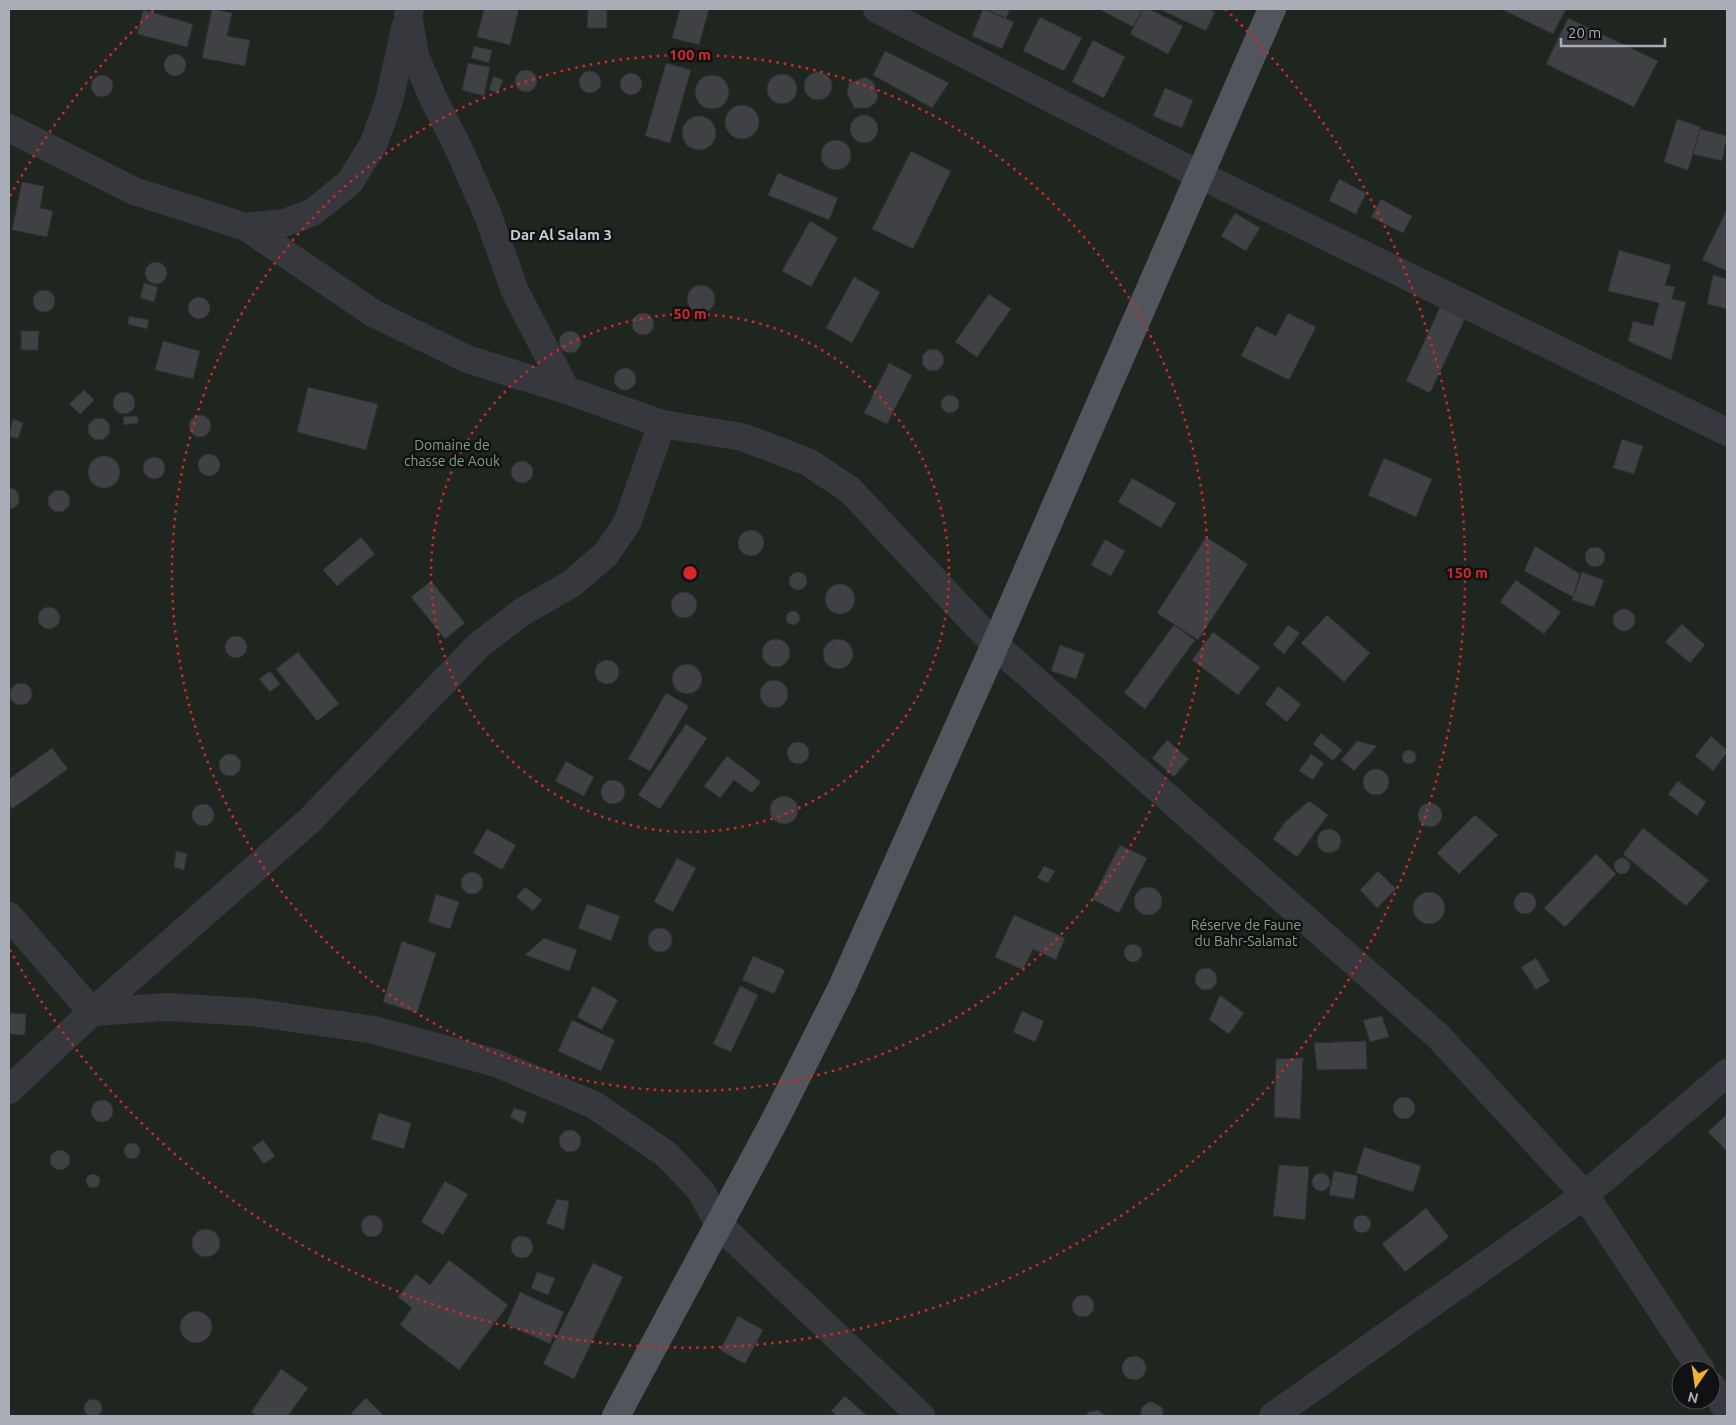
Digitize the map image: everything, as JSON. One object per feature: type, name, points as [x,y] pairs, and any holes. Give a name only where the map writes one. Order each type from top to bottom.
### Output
[{"type":"main road","points":[[616,1416],[776,1118],[842,987],[995,645],[1272,9]]},
{"type":"street","points":[[877,9],[1200,175],[1727,432]]},
{"type":"street","points":[[246,227],[284,223],[313,212],[350,182],[374,143],[390,101],[409,12]]},
{"type":"street","points":[[409,12],[415,56],[426,83],[487,213],[515,291],[566,390]]},
{"type":"street","points":[[9,128],[134,191],[246,227],[373,313],[468,359],[566,390],[662,424],[742,437],[808,462],[850,490],[995,645],[1438,1036],[1585,1196],[1694,1360]]},
{"type":"street","points":[[9,1090],[92,1012],[309,821],[479,645],[522,612],[571,584],[606,554],[627,523],[662,424]]},
{"type":"street","points":[[9,916],[92,1012]]},
{"type":"street","points":[[92,1012],[165,1007],[252,1012],[374,1030],[496,1063],[594,1105],[666,1154],[701,1191],[719,1225],[920,1416]]},
{"type":"street","points":[[1273,1416],[1585,1196],[1727,1073]]},
{"type":"green space","points":[[9,9],[1727,9],[1727,1416],[9,1416]]},
{"type":"building","points":[[212,9],[232,13],[227,36],[250,40],[245,66],[202,58]]},
{"type":"building","points":[[484,9],[519,9],[510,45],[477,37]]},
{"type":"building","points":[[588,9],[607,9],[607,28],[587,28]]},
{"type":"building","points":[[680,9],[709,9],[699,45],[672,38]]},
{"type":"building","points":[[983,9],[1014,22],[1002,49],[972,36]]},
{"type":"building","points":[[984,9],[1010,9],[1006,18]]},
{"type":"building","points":[[1099,9],[1143,9],[1133,27]]},
{"type":"building","points":[[1143,9],[1149,9],[1183,26],[1168,54],[1130,34]]},
{"type":"building","points":[[1159,9],[1208,9],[1215,12],[1206,31]]},
{"type":"building","points":[[1501,9],[1566,9],[1553,34]]},
{"type":"building","points":[[143,10],[193,24],[187,47],[137,34]]},
{"type":"building","points":[[1040,17],[1082,38],[1064,71],[1023,51]]},
{"type":"building","points":[[1568,18],[1658,61],[1634,107],[1546,64]]},
{"type":"building","points":[[1093,40],[1125,57],[1104,98],[1072,82]]},
{"type":"building","points":[[474,46],[492,50],[489,63],[471,58]]},
{"type":"building","points":[[885,51],[949,83],[932,108],[873,75]]},
{"type":"building","points":[[175,54],[183,57],[186,65],[183,73],[175,76],[167,73],[164,65],[167,57]]},
{"type":"building","points":[[468,63],[490,67],[484,96],[462,90]]},
{"type":"building","points":[[666,63],[691,70],[670,143],[645,136]]},
{"type":"building","points":[[526,70],[534,73],[537,81],[534,89],[526,92],[518,89],[515,81],[518,73]]},
{"type":"building","points":[[590,71],[598,74],[601,82],[598,90],[590,93],[582,90],[579,82],[582,74]]},
{"type":"building","points":[[818,72],[828,76],[832,86],[828,96],[818,100],[808,96],[804,86],[808,76]]},
{"type":"building","points":[[631,73],[639,76],[642,84],[639,92],[631,95],[623,92],[620,84],[623,76]]},
{"type":"building","points":[[782,74],[793,78],[797,89],[793,100],[782,104],[771,100],[767,89],[771,78]]},
{"type":"building","points":[[102,75],[110,78],[113,86],[110,94],[102,97],[94,94],[91,86],[94,78]]},
{"type":"building","points":[[712,75],[724,80],[729,92],[724,104],[712,109],[700,104],[695,92],[700,80]]},
{"type":"building","points":[[493,76],[503,80],[498,93],[489,90]]},
{"type":"building","points":[[866,77],[874,83],[878,97],[869,108],[854,108],[847,93],[849,83]]},
{"type":"building","points":[[1165,88],[1193,100],[1182,128],[1153,116]]},
{"type":"building","points":[[742,105],[754,110],[759,122],[754,134],[742,139],[730,134],[725,122],[730,110]]},
{"type":"building","points":[[864,115],[874,119],[878,129],[874,139],[864,143],[854,139],[850,129],[854,119]]},
{"type":"building","points":[[699,116],[711,121],[716,133],[711,145],[699,150],[687,145],[682,133],[687,121]]},
{"type":"building","points":[[1677,119],[1701,127],[1688,170],[1664,162]]},
{"type":"building","points":[[1700,129],[1727,136],[1722,161],[1693,154]]},
{"type":"building","points":[[836,140],[847,144],[851,155],[847,166],[836,170],[825,166],[821,155],[825,144]]},
{"type":"building","points":[[911,151],[951,171],[913,249],[872,229]]},
{"type":"building","points":[[778,173],[838,198],[829,220],[768,195]]},
{"type":"building","points":[[1339,179],[1366,193],[1356,214],[1329,201]]},
{"type":"building","points":[[22,182],[44,186],[40,208],[53,211],[47,237],[12,230]]},
{"type":"building","points":[[1381,199],[1412,216],[1403,233],[1371,217]]},
{"type":"building","points":[[1727,209],[1727,271],[1702,260]]},
{"type":"building","points":[[1235,213],[1260,228],[1246,251],[1221,236]]},
{"type":"building","points":[[810,221],[838,238],[811,287],[782,271]]},
{"type":"building","points":[[1619,250],[1671,265],[1665,285],[1675,287],[1672,299],[1686,302],[1671,360],[1628,341],[1633,321],[1653,326],[1659,303],[1608,291]]},
{"type":"building","points":[[156,262],[164,265],[167,273],[164,281],[156,284],[148,281],[145,273],[148,265]]},
{"type":"building","points":[[1713,275],[1727,279],[1727,309],[1707,304]]},
{"type":"building","points":[[854,277],[880,292],[852,343],[826,328]]},
{"type":"building","points":[[144,283],[158,287],[154,302],[140,298]]},
{"type":"building","points":[[701,285],[711,289],[715,299],[711,309],[701,313],[691,309],[687,299],[691,289]]},
{"type":"building","points":[[44,290],[52,293],[55,301],[52,309],[44,312],[36,309],[33,301],[36,293]]},
{"type":"building","points":[[989,294],[1011,309],[977,357],[955,342]]},
{"type":"building","points":[[199,297],[207,300],[210,308],[207,316],[199,319],[191,316],[188,308],[191,300]]},
{"type":"building","points":[[1440,307],[1465,319],[1430,393],[1406,381]]},
{"type":"building","points":[[643,313],[651,316],[654,324],[651,332],[643,335],[635,332],[632,324],[635,316]]},
{"type":"building","points":[[1288,313],[1316,327],[1289,380],[1241,356],[1256,326],[1276,336]]},
{"type":"building","points":[[129,316],[149,320],[147,329],[128,324]]},
{"type":"building","points":[[21,331],[39,331],[38,350],[21,350]]},
{"type":"building","points":[[570,331],[578,334],[581,342],[578,350],[570,353],[562,350],[559,342],[562,334]]},
{"type":"building","points":[[163,341],[200,351],[193,379],[155,370]]},
{"type":"building","points":[[933,349],[941,352],[944,360],[941,368],[933,371],[925,368],[922,360],[925,352]]},
{"type":"building","points":[[889,363],[912,375],[887,424],[864,413]]},
{"type":"building","points":[[625,368],[633,371],[636,379],[633,387],[625,390],[617,387],[614,379],[617,371]]},
{"type":"building","points":[[308,387],[378,404],[366,450],[297,432]]},
{"type":"building","points":[[84,390],[94,400],[80,414],[69,404]]},
{"type":"building","points":[[124,392],[132,395],[135,403],[132,411],[124,414],[116,411],[113,403],[116,395]]},
{"type":"building","points":[[950,395],[956,398],[959,404],[956,410],[950,413],[944,410],[941,404],[944,398]]},
{"type":"building","points":[[200,415],[208,418],[211,426],[208,434],[200,437],[192,434],[189,426],[192,418]]},
{"type":"building","points":[[138,416],[138,423],[124,425],[123,417]]},
{"type":"building","points":[[99,418],[107,421],[110,429],[107,437],[99,440],[91,437],[88,429],[91,421]]},
{"type":"building","points":[[13,419],[23,423],[18,439],[9,436]]},
{"type":"building","points":[[1622,439],[1643,446],[1634,474],[1613,468]]},
{"type":"building","points":[[209,454],[217,457],[220,465],[217,473],[209,476],[201,473],[198,465],[201,457]]},
{"type":"building","points":[[104,456],[110,457],[115,461],[119,466],[119,478],[115,483],[110,487],[104,488],[98,487],[93,483],[89,478],[88,472],[89,466],[93,461],[98,457]]},
{"type":"building","points":[[154,457],[162,460],[165,468],[162,476],[154,479],[146,476],[143,468],[146,460]]},
{"type":"building","points":[[1384,458],[1432,479],[1416,517],[1368,495]]},
{"type":"building","points":[[522,461],[530,464],[533,472],[530,480],[522,483],[514,480],[511,472],[514,464]]},
{"type":"building","points":[[1132,478],[1176,503],[1161,528],[1118,502]]},
{"type":"building","points":[[9,488],[15,489],[19,495],[19,503],[10,509]]},
{"type":"building","points":[[59,490],[67,493],[70,501],[67,509],[59,512],[51,509],[48,501],[51,493]]},
{"type":"building","points":[[751,530],[760,534],[764,543],[760,552],[751,556],[742,552],[738,543],[742,534]]},
{"type":"building","points":[[361,537],[375,554],[337,586],[323,570]]},
{"type":"building","points":[[1206,537],[1248,564],[1198,640],[1157,613]]},
{"type":"building","points":[[1105,539],[1125,551],[1111,576],[1091,565]]},
{"type":"building","points":[[1535,546],[1580,574],[1573,597],[1524,571]]},
{"type":"building","points":[[1595,547],[1602,550],[1605,557],[1602,564],[1595,567],[1588,564],[1585,557],[1588,550]]},
{"type":"building","points":[[798,572],[804,575],[807,581],[804,587],[798,590],[792,587],[789,581],[792,575]]},
{"type":"building","points":[[1582,572],[1604,580],[1594,607],[1572,600]]},
{"type":"building","points":[[1516,580],[1561,612],[1544,634],[1500,602]]},
{"type":"building","points":[[431,581],[465,623],[445,639],[411,597]]},
{"type":"building","points":[[840,584],[846,585],[854,593],[854,605],[846,613],[840,614],[834,613],[826,605],[825,599],[826,593],[834,585]]},
{"type":"building","points":[[684,592],[693,596],[697,605],[693,614],[684,618],[675,614],[671,605],[675,596]]},
{"type":"building","points":[[49,607],[57,610],[60,618],[57,626],[49,629],[41,626],[38,618],[41,610]]},
{"type":"building","points":[[1624,609],[1632,612],[1635,620],[1632,628],[1624,631],[1616,628],[1613,620],[1616,612]]},
{"type":"building","points":[[793,611],[798,613],[800,618],[798,623],[793,625],[788,623],[786,618],[788,613]]},
{"type":"building","points":[[1327,615],[1370,653],[1344,682],[1301,643]]},
{"type":"building","points":[[1682,624],[1705,645],[1690,663],[1665,642]]},
{"type":"building","points":[[1174,625],[1195,640],[1145,709],[1124,693]]},
{"type":"building","points":[[1288,625],[1300,633],[1284,654],[1273,645]]},
{"type":"building","points":[[1213,632],[1260,667],[1238,695],[1192,660]]},
{"type":"building","points":[[236,636],[244,639],[247,647],[244,655],[236,658],[228,655],[225,647],[228,639]]},
{"type":"building","points":[[776,639],[786,643],[790,653],[786,663],[776,667],[766,663],[762,653],[766,643]]},
{"type":"building","points":[[838,639],[849,643],[853,654],[849,665],[838,669],[827,665],[823,654],[827,643]]},
{"type":"building","points":[[1060,645],[1085,654],[1076,679],[1051,671]]},
{"type":"building","points":[[298,652],[339,704],[317,721],[276,669]]},
{"type":"building","points":[[607,660],[615,664],[619,672],[615,680],[607,684],[599,680],[595,672],[599,664]]},
{"type":"building","points":[[687,664],[698,668],[702,679],[698,690],[687,694],[676,690],[672,679],[676,668]]},
{"type":"building","points":[[270,671],[280,684],[270,692],[259,679]]},
{"type":"building","points":[[774,680],[784,684],[788,694],[784,704],[774,708],[764,704],[760,694],[764,684]]},
{"type":"building","points":[[21,683],[29,686],[32,694],[29,702],[21,705],[13,702],[10,694],[13,686]]},
{"type":"building","points":[[1278,686],[1301,704],[1287,722],[1265,704]]},
{"type":"building","points":[[666,693],[689,706],[650,771],[628,759]]},
{"type":"building","points":[[686,724],[707,738],[660,809],[638,795]]},
{"type":"building","points":[[1321,733],[1342,750],[1333,761],[1313,744]]},
{"type":"building","points":[[1711,736],[1727,750],[1727,753],[1713,771],[1695,756]]},
{"type":"building","points":[[1167,740],[1189,759],[1174,777],[1152,758]]},
{"type":"building","points":[[1357,741],[1377,746],[1354,771],[1341,760]]},
{"type":"building","points":[[798,742],[808,749],[809,753],[802,763],[798,764],[788,757],[787,753],[794,743]]},
{"type":"building","points":[[52,748],[68,769],[12,809],[9,804],[9,779]]},
{"type":"building","points":[[1406,750],[1412,750],[1416,757],[1412,764],[1406,764],[1402,760],[1402,754]]},
{"type":"building","points":[[230,754],[238,757],[241,765],[238,773],[230,776],[222,773],[219,765],[222,757]]},
{"type":"building","points":[[1311,754],[1324,763],[1313,780],[1299,771]]},
{"type":"building","points":[[727,756],[761,782],[752,793],[734,780],[720,798],[704,786]]},
{"type":"building","points":[[566,761],[594,777],[584,796],[555,781]]},
{"type":"building","points":[[1376,769],[1386,772],[1389,782],[1386,792],[1376,795],[1366,792],[1363,782],[1366,772]]},
{"type":"building","points":[[613,780],[622,783],[625,792],[622,801],[613,804],[604,801],[601,792],[604,783]]},
{"type":"building","points":[[1678,781],[1706,802],[1697,816],[1668,794]]},
{"type":"building","points":[[784,796],[794,800],[798,810],[794,820],[784,824],[774,820],[770,810],[774,800]]},
{"type":"building","points":[[1309,801],[1328,815],[1297,857],[1273,839],[1285,822]]},
{"type":"building","points":[[1430,803],[1439,806],[1442,815],[1439,824],[1430,827],[1421,824],[1418,815],[1421,806]]},
{"type":"building","points":[[203,804],[211,807],[214,815],[211,823],[203,826],[195,823],[192,815],[195,807]]},
{"type":"building","points":[[1475,815],[1498,835],[1459,874],[1437,853]]},
{"type":"building","points":[[1643,828],[1709,880],[1686,906],[1623,854]]},
{"type":"building","points":[[487,829],[516,845],[502,870],[473,853]]},
{"type":"building","points":[[1329,829],[1337,833],[1341,841],[1337,849],[1329,853],[1321,849],[1317,841],[1321,833]]},
{"type":"building","points":[[1120,845],[1147,858],[1119,913],[1092,899]]},
{"type":"building","points":[[176,851],[187,854],[184,870],[174,867]]},
{"type":"building","points":[[1596,854],[1616,874],[1565,927],[1544,908]]},
{"type":"building","points":[[677,858],[696,868],[673,912],[654,902]]},
{"type":"building","points":[[1622,858],[1630,866],[1622,874],[1614,866]]},
{"type":"building","points":[[1044,866],[1055,871],[1048,883],[1037,878]]},
{"type":"building","points":[[1378,871],[1396,889],[1377,908],[1360,890]]},
{"type":"building","points":[[472,872],[480,875],[483,883],[480,891],[472,894],[464,891],[461,883],[464,875]]},
{"type":"building","points":[[525,887],[542,900],[533,911],[516,897]]},
{"type":"building","points":[[1148,887],[1158,891],[1162,901],[1158,911],[1148,915],[1138,911],[1134,901],[1138,891]]},
{"type":"building","points":[[1429,892],[1435,893],[1440,897],[1444,902],[1444,914],[1440,919],[1435,923],[1429,924],[1423,923],[1418,919],[1414,914],[1413,908],[1414,902],[1418,897],[1423,893]]},
{"type":"building","points":[[1525,892],[1533,895],[1536,903],[1533,911],[1525,914],[1517,911],[1514,903],[1517,895]]},
{"type":"building","points":[[436,894],[459,902],[450,929],[428,922]]},
{"type":"building","points":[[587,904],[620,916],[611,941],[578,928]]},
{"type":"building","points":[[1014,915],[1065,938],[1056,960],[1033,949],[1023,970],[995,957]]},
{"type":"building","points":[[660,928],[669,931],[672,940],[669,949],[660,952],[651,949],[648,940],[651,931]]},
{"type":"building","points":[[544,938],[577,950],[569,971],[525,955]]},
{"type":"building","points":[[402,941],[436,953],[417,1013],[383,1002]]},
{"type":"building","points":[[1129,944],[1137,944],[1142,949],[1140,960],[1129,962],[1124,957],[1124,949]]},
{"type":"building","points":[[753,956],[785,970],[774,994],[742,980]]},
{"type":"building","points":[[1536,958],[1550,981],[1536,990],[1521,967]]},
{"type":"building","points":[[1206,968],[1214,971],[1217,979],[1214,987],[1206,990],[1198,987],[1195,979],[1198,971]]},
{"type":"building","points":[[593,986],[618,1000],[602,1030],[577,1017]]},
{"type":"building","points":[[740,986],[758,995],[731,1052],[713,1044]]},
{"type":"building","points":[[1220,995],[1244,1013],[1229,1034],[1209,1020]]},
{"type":"building","points":[[1022,1011],[1044,1021],[1035,1042],[1013,1032]]},
{"type":"building","points":[[9,1013],[26,1014],[25,1035],[9,1034]]},
{"type":"building","points":[[1382,1016],[1389,1037],[1370,1042],[1363,1020]]},
{"type":"building","points":[[572,1020],[615,1040],[601,1071],[558,1051]]},
{"type":"building","points":[[1366,1041],[1367,1069],[1317,1070],[1314,1043]]},
{"type":"building","points":[[1303,1058],[1300,1119],[1274,1117],[1276,1059]]},
{"type":"building","points":[[1404,1097],[1412,1100],[1415,1108],[1412,1116],[1404,1119],[1396,1116],[1393,1108],[1396,1100]]},
{"type":"building","points":[[102,1100],[110,1103],[113,1111],[110,1119],[102,1122],[94,1119],[91,1111],[94,1103]]},
{"type":"building","points":[[514,1108],[527,1112],[523,1124],[510,1117]]},
{"type":"building","points":[[379,1113],[411,1123],[404,1149],[371,1139]]},
{"type":"building","points":[[1727,1114],[1727,1151],[1708,1132]]},
{"type":"building","points":[[570,1130],[578,1133],[581,1141],[578,1149],[570,1152],[562,1149],[559,1141],[562,1133]]},
{"type":"building","points":[[263,1140],[275,1156],[264,1164],[252,1148]]},
{"type":"building","points":[[132,1143],[138,1145],[140,1151],[138,1157],[132,1159],[126,1157],[124,1151],[126,1145]]},
{"type":"building","points":[[1364,1147],[1421,1166],[1413,1192],[1356,1173]]},
{"type":"building","points":[[60,1150],[67,1153],[70,1160],[67,1167],[60,1170],[53,1167],[50,1160],[53,1153]]},
{"type":"building","points":[[1279,1165],[1309,1167],[1305,1220],[1273,1216]]},
{"type":"building","points":[[1334,1171],[1358,1176],[1354,1199],[1329,1195]]},
{"type":"building","points":[[1317,1173],[1325,1173],[1330,1178],[1328,1189],[1317,1191],[1312,1186],[1312,1178]]},
{"type":"building","points":[[90,1174],[96,1174],[100,1181],[96,1188],[90,1188],[86,1184],[86,1178]]},
{"type":"building","points":[[445,1181],[468,1194],[443,1235],[421,1222]]},
{"type":"building","points":[[557,1199],[569,1201],[564,1230],[546,1223]]},
{"type":"building","points":[[1426,1208],[1449,1237],[1405,1272],[1382,1244]]},
{"type":"building","points":[[372,1215],[380,1218],[383,1226],[380,1234],[372,1237],[364,1234],[361,1226],[364,1218]]},
{"type":"building","points":[[1362,1215],[1368,1218],[1371,1224],[1368,1230],[1362,1233],[1356,1230],[1353,1224],[1356,1218]]},
{"type":"building","points":[[206,1229],[216,1233],[220,1243],[216,1253],[206,1257],[196,1253],[192,1243],[196,1233]]},
{"type":"building","points":[[522,1236],[530,1239],[533,1247],[530,1255],[522,1258],[514,1255],[511,1247],[514,1239]]},
{"type":"building","points":[[449,1260],[508,1305],[459,1370],[400,1325],[412,1308],[398,1297],[416,1274],[430,1285]]},
{"type":"building","points":[[593,1263],[623,1277],[574,1379],[543,1364]]},
{"type":"building","points":[[537,1272],[555,1278],[548,1295],[531,1288]]},
{"type":"building","points":[[520,1292],[564,1312],[550,1344],[506,1324]]},
{"type":"building","points":[[1083,1295],[1091,1298],[1094,1306],[1091,1314],[1083,1317],[1075,1314],[1072,1306],[1075,1298]]},
{"type":"building","points":[[196,1311],[202,1312],[207,1316],[211,1321],[211,1333],[207,1338],[202,1342],[196,1343],[190,1342],[185,1338],[181,1333],[180,1327],[181,1321],[185,1316],[190,1312]]},
{"type":"building","points":[[738,1316],[763,1330],[745,1364],[720,1350]]},
{"type":"building","points":[[1134,1356],[1139,1357],[1145,1363],[1145,1373],[1139,1379],[1134,1380],[1129,1379],[1123,1373],[1122,1368],[1123,1363],[1129,1357]]},
{"type":"building","points":[[281,1369],[308,1388],[288,1416],[257,1416],[251,1412]]},
{"type":"building","points":[[845,1396],[867,1416],[837,1416],[831,1411]]},
{"type":"building","points":[[366,1398],[384,1416],[355,1416],[351,1413]]},
{"type":"building","points":[[93,1399],[99,1402],[102,1408],[99,1414],[93,1417],[87,1414],[84,1408],[87,1402]]},
{"type":"building","points":[[1149,1402],[1153,1402],[1163,1409],[1163,1416],[1140,1416],[1142,1407]]},
{"type":"building","points":[[1098,1410],[1106,1416],[1084,1416],[1089,1412]]},
{"type":"district","name":"Dar Al Salam 3","points":[[561,234]]},
{"type":"park label","name":"Domaine de chasse de Aouk","points":[[452,454]]},
{"type":"park label","name":"Réserve de Faune du Bahr-Salamat","points":[[1246,934]]}]
